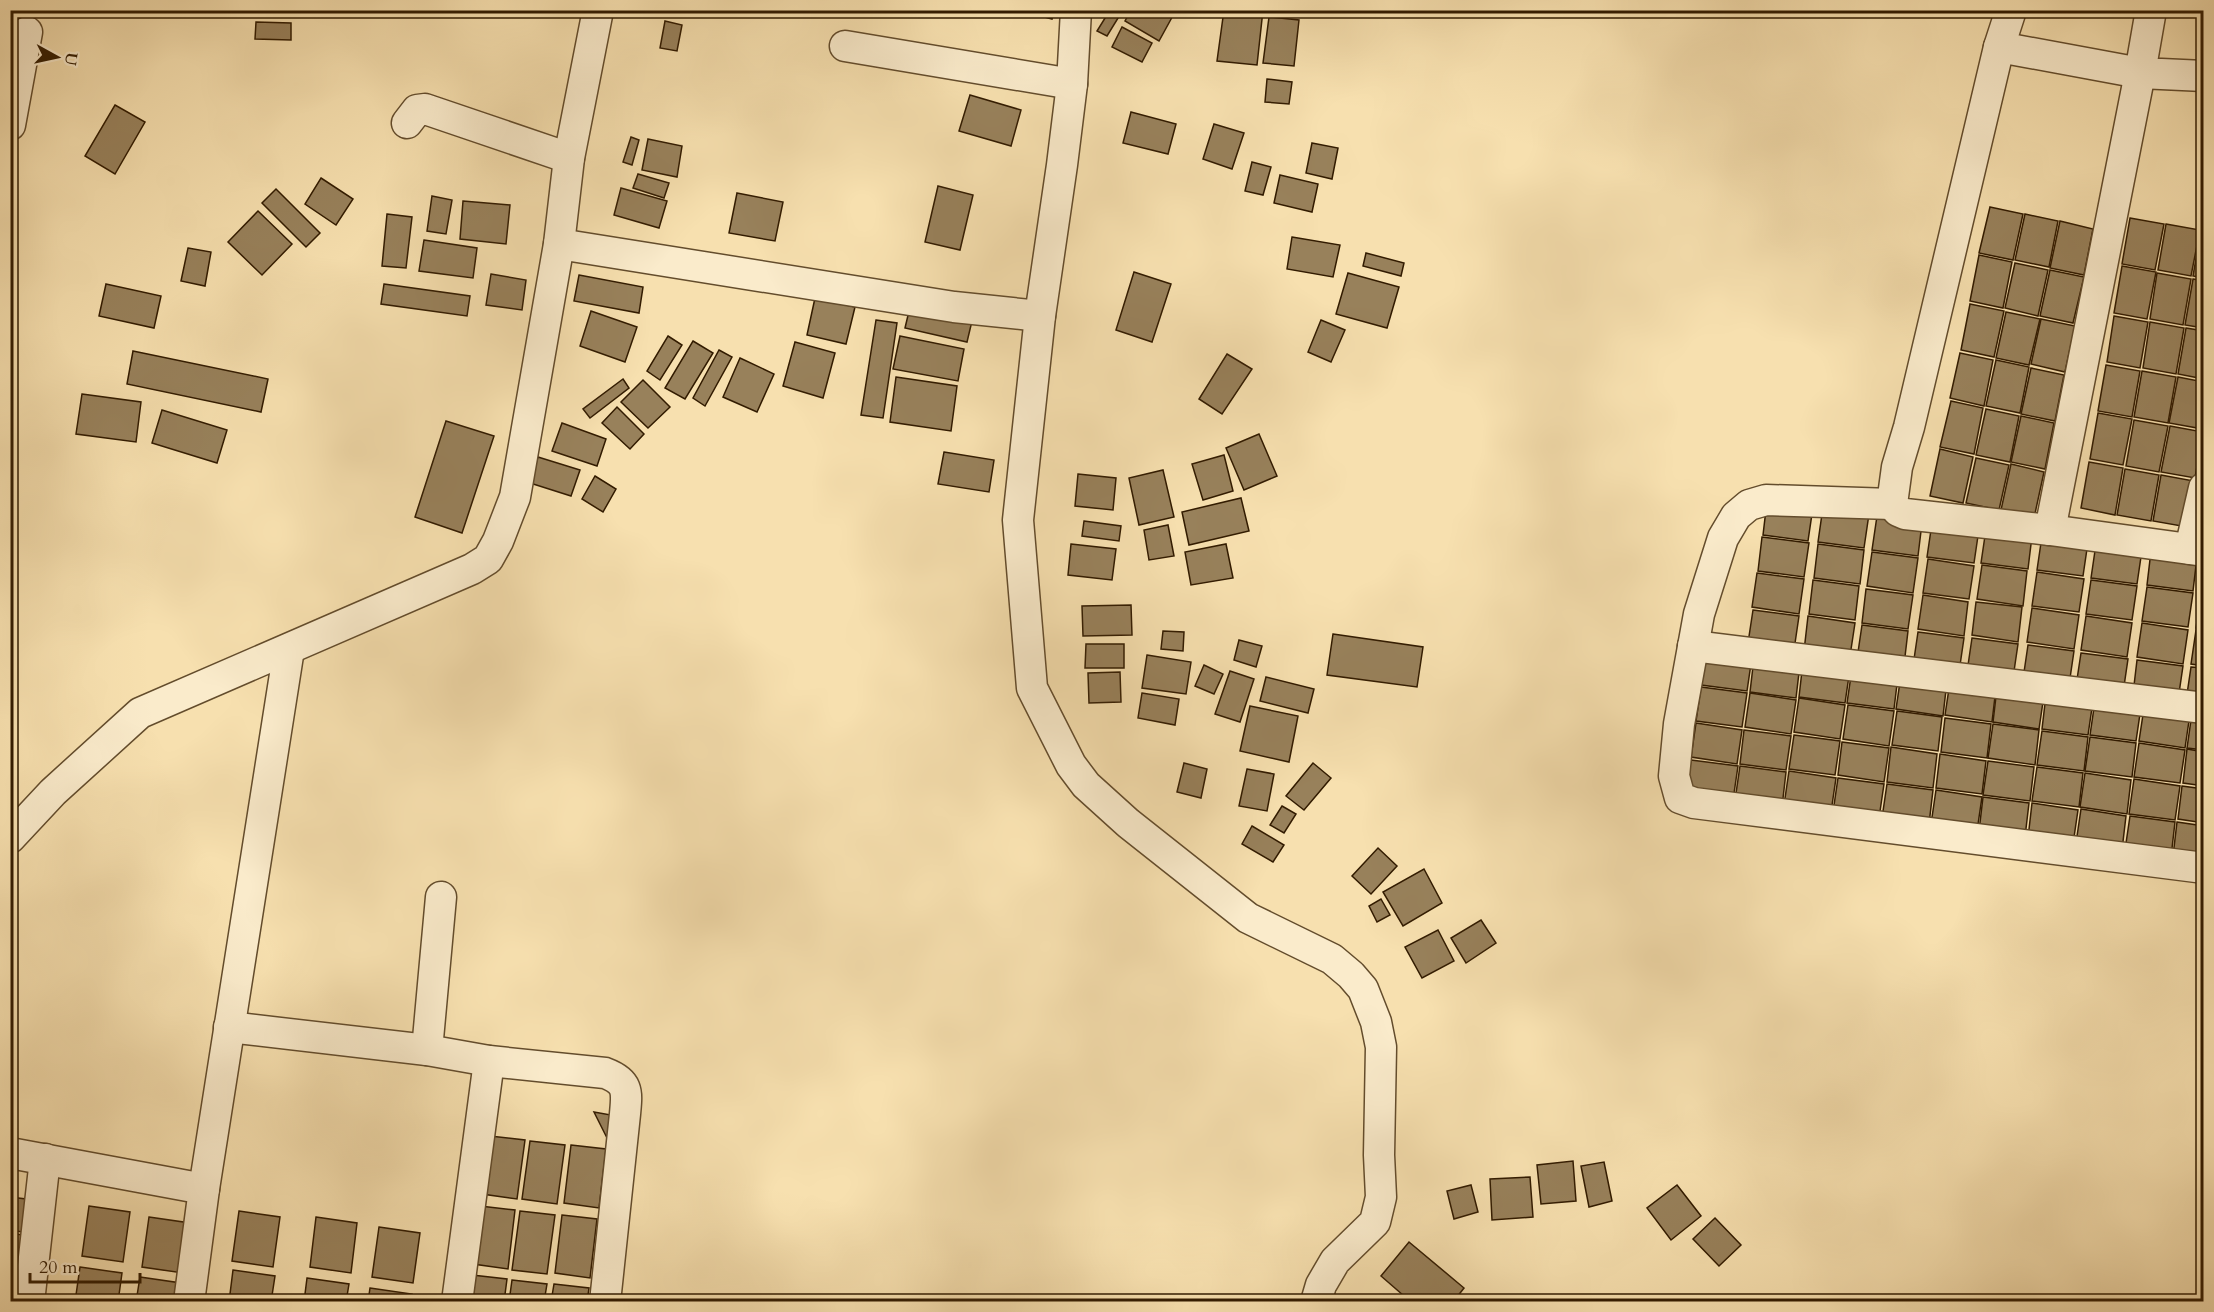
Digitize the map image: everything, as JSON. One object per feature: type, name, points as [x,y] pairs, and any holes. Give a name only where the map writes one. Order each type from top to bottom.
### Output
[{"type":"street","points":[[10,838],[53,792],[140,713],[471,569],[488,559],[498,541],[515,497],[559,244],[569,158],[598,10]]},
{"type":"street","points":[[1076,10],[1062,165],[1040,316],[1018,520],[1032,688],[1071,765],[1086,785],[1128,823],[1248,918],[1332,959],[1363,989],[1376,1022],[1381,1047],[1378,1155],[1381,1197],[1375,1222],[1335,1261],[1316,1302]]},
{"type":"street","points":[[1892,504],[1897,467],[1909,427],[1999,47],[2011,10]]},
{"type":"street","points":[[2050,530],[2151,10]]},
{"type":"street","points":[[10,125],[27,32]]},
{"type":"street","points":[[845,46],[1071,84]]},
{"type":"street","points":[[1999,47],[2140,73],[2204,76]]},
{"type":"street","points":[[407,123],[417,111],[425,109],[569,158]]},
{"type":"street","points":[[559,244],[954,307],[1040,316]]},
{"type":"street","points":[[2204,488],[2197,550],[2050,530],[1905,514],[1898,511],[1892,504],[1766,500],[1749,505],[1736,516],[1723,538],[1699,614],[1679,723],[1674,776],[1680,798],[1685,801],[2204,868]]},
{"type":"street","points":[[1693,646],[2204,708]]},
{"type":"street","points":[[189,1302],[204,1189],[289,649]]},
{"type":"street","points":[[427,1050],[441,897]]},
{"type":"street","points":[[229,1027],[427,1050],[489,1061],[605,1073],[619,1078],[625,1087],[626,1114],[605,1302]]},
{"type":"street","points":[[457,1302],[489,1061]]},
{"type":"street","points":[[10,1153],[204,1189]]},
{"type":"street","points":[[29,1302],[45,1159]]},
{"type":"building","points":[[235,10],[295,10],[295,15],[235,14]]},
{"type":"building","points":[[1019,10],[1054,10],[1052,19]]},
{"type":"building","points":[[1110,10],[1123,10],[1107,36],[1097,31]]},
{"type":"building","points":[[1131,10],[1176,10],[1159,41],[1125,21]]},
{"type":"building","points":[[1224,10],[1263,10],[1257,65],[1217,61]]},
{"type":"building","points":[[1269,17],[1299,20],[1294,66],[1263,63]]},
{"type":"building","points":[[665,21],[682,25],[677,51],[660,48]]},
{"type":"building","points":[[256,22],[291,23],[291,40],[255,39]]},
{"type":"building","points":[[1122,27],[1152,43],[1142,62],[1112,47]]},
{"type":"building","points":[[1267,79],[1292,82],[1289,104],[1265,102]]},
{"type":"building","points":[[970,95],[1021,110],[1011,146],[959,131]]},
{"type":"building","points":[[115,105],[145,122],[115,174],[85,156]]},
{"type":"building","points":[[1131,112],[1176,124],[1168,154],[1123,143]]},
{"type":"building","points":[[1214,124],[1244,133],[1232,169],[1203,159]]},
{"type":"building","points":[[631,137],[639,140],[632,165],[623,162]]},
{"type":"building","points":[[648,139],[682,146],[677,177],[642,170]]},
{"type":"building","points":[[1312,143],[1338,148],[1332,179],[1306,173]]},
{"type":"building","points":[[1252,162],[1271,167],[1263,195],[1245,191]]},
{"type":"building","points":[[638,174],[669,183],[664,198],[633,188]]},
{"type":"building","points":[[1280,175],[1318,184],[1312,212],[1274,203]]},
{"type":"building","points":[[321,178],[353,199],[336,225],[305,204]]},
{"type":"building","points":[[938,186],[973,195],[960,250],[925,242]]},
{"type":"building","points":[[621,188],[667,201],[659,228],[614,215]]},
{"type":"building","points":[[276,189],[320,233],[306,247],[262,203]]},
{"type":"building","points":[[737,193],[783,202],[775,241],[729,233]]},
{"type":"building","points":[[432,196],[452,200],[446,234],[427,231]]},
{"type":"building","points":[[463,201],[510,205],[506,244],[460,239]]},
{"type":"building","points":[[1990,207],[2023,214],[2013,260],[1979,253]]},
{"type":"building","points":[[258,211],[292,244],[262,275],[228,242]]},
{"type":"building","points":[[387,214],[412,217],[406,268],[382,266]]},
{"type":"building","points":[[2025,214],[2058,221],[2049,267],[2015,260]]},
{"type":"building","points":[[2130,218],[2164,224],[2155,270],[2122,264]]},
{"type":"building","points":[[2060,221],[2093,229],[2084,275],[2050,268]]},
{"type":"building","points":[[2166,224],[2200,230],[2191,276],[2158,270]]},
{"type":"building","points":[[2201,230],[2204,231],[2204,278],[2193,276]]},
{"type":"building","points":[[1292,237],[1340,245],[1333,277],[1287,269]]},
{"type":"building","points":[[424,240],[477,248],[473,278],[419,271]]},
{"type":"building","points":[[188,248],[211,252],[205,286],[181,281]]},
{"type":"building","points":[[1366,253],[1404,263],[1401,276],[1363,266]]},
{"type":"building","points":[[1979,255],[2012,262],[2003,308],[1970,301]]},
{"type":"building","points":[[2015,263],[2048,270],[2038,316],[2005,308]]},
{"type":"building","points":[[2122,266],[2156,272],[2147,319],[2114,313]]},
{"type":"building","points":[[2050,270],[2084,277],[2073,323],[2040,316]]},
{"type":"building","points":[[1134,272],[1171,284],[1152,342],[1116,330]]},
{"type":"building","points":[[1348,273],[1399,287],[1387,328],[1336,314]]},
{"type":"building","points":[[2157,273],[2191,279],[2183,325],[2150,319]]},
{"type":"building","points":[[491,274],[526,280],[522,310],[486,305]]},
{"type":"building","points":[[579,275],[643,287],[639,313],[574,301]]},
{"type":"building","points":[[2193,279],[2204,281],[2204,328],[2185,325]]},
{"type":"building","points":[[106,284],[161,296],[154,328],[99,316]]},
{"type":"building","points":[[384,284],[470,296],[467,316],[381,304]]},
{"type":"building","points":[[815,298],[855,307],[846,344],[807,335]]},
{"type":"building","points":[[1970,304],[2004,311],[1994,357],[1961,350]]},
{"type":"building","points":[[910,307],[972,321],[967,342],[905,328]]},
{"type":"building","points":[[591,311],[637,327],[625,362],[580,346]]},
{"type":"building","points":[[2006,312],[2040,319],[2029,365],[1996,358]]},
{"type":"building","points":[[2114,316],[2148,322],[2140,368],[2107,362]]},
{"type":"building","points":[[2041,319],[2075,326],[2065,372],[2031,364]]},
{"type":"building","points":[[876,320],[897,323],[883,418],[861,415]]},
{"type":"building","points":[[1321,320],[1345,330],[1331,362],[1308,352]]},
{"type":"building","points":[[2150,322],[2184,328],[2176,374],[2143,368]]},
{"type":"building","points":[[2186,328],[2204,331],[2204,379],[2178,374]]},
{"type":"building","points":[[668,336],[682,345],[660,380],[647,371]]},
{"type":"building","points":[[900,336],[964,349],[958,381],[893,369]]},
{"type":"building","points":[[693,341],[713,353],[685,399],[665,388]]},
{"type":"building","points":[[795,342],[835,353],[823,398],[783,386]]},
{"type":"building","points":[[719,350],[732,357],[705,406],[693,398]]},
{"type":"building","points":[[133,351],[268,379],[261,412],[127,384]]},
{"type":"building","points":[[1960,353],[1993,360],[1984,406],[1950,398]]},
{"type":"building","points":[[1227,354],[1252,369],[1222,414],[1199,399]]},
{"type":"building","points":[[740,358],[774,374],[757,412],[723,397]]},
{"type":"building","points":[[1996,360],[2029,367],[2020,413],[1986,406]]},
{"type":"building","points":[[2106,365],[2140,371],[2132,417],[2098,411]]},
{"type":"building","points":[[2031,368],[2064,375],[2055,421],[2021,414]]},
{"type":"building","points":[[2142,371],[2176,377],[2168,423],[2134,417]]},
{"type":"building","points":[[896,377],[957,386],[951,431],[890,422]]},
{"type":"building","points":[[2178,377],[2204,382],[2203,429],[2169,423]]},
{"type":"building","points":[[623,379],[629,388],[590,418],[583,409]]},
{"type":"building","points":[[643,380],[670,407],[648,428],[621,402]]},
{"type":"building","points":[[82,394],[141,402],[136,442],[76,434]]},
{"type":"building","points":[[1951,401],[1983,408],[1974,454],[1940,447]]},
{"type":"building","points":[[617,407],[644,434],[630,449],[602,423]]},
{"type":"building","points":[[1986,409],[2019,416],[2010,462],[1976,455]]},
{"type":"building","points":[[162,410],[227,430],[217,463],[152,443]]},
{"type":"building","points":[[2098,413],[2132,419],[2123,465],[2090,459]]},
{"type":"building","points":[[2021,416],[2054,423],[2045,469],[2011,462]]},
{"type":"building","points":[[2134,420],[2168,426],[2159,472],[2126,466]]},
{"type":"building","points":[[446,421],[494,436],[462,533],[415,517]]},
{"type":"building","points":[[562,423],[606,439],[597,466],[552,451]]},
{"type":"building","points":[[2170,426],[2203,432],[2195,478],[2161,472]]},
{"type":"building","points":[[1259,434],[1277,476],[1244,490],[1226,448]]},
{"type":"building","points":[[1940,449],[1973,457],[1963,503],[1930,496]]},
{"type":"building","points":[[944,452],[994,460],[989,492],[938,484]]},
{"type":"building","points":[[1224,455],[1233,491],[1203,500],[1192,464]]},
{"type":"building","points":[[538,457],[580,470],[571,496],[530,483]]},
{"type":"building","points":[[1976,458],[2009,465],[1999,510],[1966,503]]},
{"type":"building","points":[[2089,462],[2123,468],[2115,515],[2081,508]]},
{"type":"building","points":[[2011,464],[2044,472],[2034,518],[2001,510]]},
{"type":"building","points":[[2125,469],[2159,475],[2151,521],[2117,515]]},
{"type":"building","points":[[1163,470],[1174,517],[1139,525],[1129,478]]},
{"type":"building","points":[[1078,474],[1116,478],[1113,510],[1075,506]]},
{"type":"building","points":[[2161,475],[2194,481],[2187,527],[2153,521]]},
{"type":"building","points":[[595,476],[616,489],[603,512],[582,499]]},
{"type":"building","points":[[1241,498],[1249,531],[1189,545],[1182,512]]},
{"type":"building","points":[[1767,501],[1813,507],[1808,541],[1763,535]]},
{"type":"building","points":[[1823,507],[1869,514],[1864,548],[1818,542]]},
{"type":"building","points":[[1877,516],[1922,523],[1918,556],[1872,550]]},
{"type":"building","points":[[1084,521],[1121,526],[1119,541],[1082,536]]},
{"type":"building","points":[[1932,523],[1979,529],[1974,563],[1927,557]]},
{"type":"building","points":[[1168,525],[1174,556],[1149,560],[1144,530]]},
{"type":"building","points":[[1986,529],[2032,536],[2028,569],[1981,563]]},
{"type":"building","points":[[2042,536],[2088,542],[2083,576],[2037,570]]},
{"type":"building","points":[[1762,537],[1809,543],[1804,577],[1758,571]]},
{"type":"building","points":[[1071,544],[1116,549],[1112,580],[1068,575]]},
{"type":"building","points":[[1226,544],[1233,578],[1191,585],[1185,552]]},
{"type":"building","points":[[1818,544],[1864,550],[1860,584],[1814,578]]},
{"type":"building","points":[[2096,544],[2142,550],[2137,584],[2091,578]]},
{"type":"building","points":[[2151,551],[2197,557],[2193,591],[2147,585]]},
{"type":"building","points":[[1872,552],[1918,558],[1913,593],[1867,586]]},
{"type":"building","points":[[1928,559],[1974,566],[1969,599],[1923,593]]},
{"type":"building","points":[[1982,565],[2027,571],[2023,606],[1977,599]]},
{"type":"building","points":[[2037,572],[2084,579],[2079,612],[2032,606]]},
{"type":"building","points":[[1757,573],[1804,579],[1799,614],[1752,607]]},
{"type":"building","points":[[1813,580],[1859,586],[1855,620],[1809,614]]},
{"type":"building","points":[[2091,580],[2137,586],[2132,620],[2086,614]]},
{"type":"building","points":[[2147,587],[2193,593],[2188,627],[2142,621]]},
{"type":"building","points":[[1866,589],[1913,595],[1908,629],[1862,623]]},
{"type":"building","points":[[2201,594],[2204,594],[2204,629],[2196,628]]},
{"type":"building","points":[[1923,595],[1968,602],[1964,636],[1918,629]]},
{"type":"building","points":[[1976,602],[2022,607],[2018,642],[1972,635]]},
{"type":"building","points":[[1131,605],[1132,635],[1083,636],[1082,606]]},
{"type":"building","points":[[2032,608],[2079,615],[2074,649],[2027,642]]},
{"type":"building","points":[[1753,610],[1799,616],[1794,650],[1748,643]]},
{"type":"building","points":[[1808,616],[1855,623],[1850,656],[1804,651]]},
{"type":"building","points":[[2086,616],[2132,623],[2127,657],[2081,650]]},
{"type":"building","points":[[2142,623],[2188,630],[2183,664],[2137,657]]},
{"type":"building","points":[[1862,625],[1908,631],[1904,665],[1857,659]]},
{"type":"building","points":[[2196,630],[2204,631],[2204,666],[2191,664]]},
{"type":"building","points":[[1163,631],[1184,632],[1183,651],[1161,649]]},
{"type":"building","points":[[1918,632],[1964,638],[1959,672],[1913,666]]},
{"type":"building","points":[[1333,634],[1423,647],[1417,687],[1327,675]]},
{"type":"building","points":[[1972,638],[2018,644],[2013,678],[1967,672]]},
{"type":"building","points":[[1239,640],[1262,646],[1256,667],[1234,660]]},
{"type":"building","points":[[1086,644],[1124,644],[1124,668],[1085,668]]},
{"type":"building","points":[[2028,645],[2074,651],[2069,685],[2023,679]]},
{"type":"building","points":[[1706,651],[1752,657],[1747,691],[1701,685]]},
{"type":"building","points":[[2081,653],[2128,659],[2123,693],[2076,686]]},
{"type":"building","points":[[1147,655],[1191,662],[1186,694],[1142,688]]},
{"type":"building","points":[[1754,658],[1800,664],[1796,698],[1750,692]]},
{"type":"building","points":[[2137,660],[2183,666],[2178,700],[2133,694]]},
{"type":"building","points":[[1803,662],[1850,669],[1845,703],[1799,697]]},
{"type":"building","points":[[1204,665],[1223,674],[1214,694],[1195,686]]},
{"type":"building","points":[[2191,667],[2204,668],[2204,703],[2186,701]]},
{"type":"building","points":[[1852,669],[1898,676],[1894,709],[1847,703]]},
{"type":"building","points":[[1230,671],[1254,679],[1240,722],[1215,714]]},
{"type":"building","points":[[1120,672],[1121,702],[1089,703],[1088,673]]},
{"type":"building","points":[[1901,675],[1947,681],[1943,716],[1896,709]]},
{"type":"building","points":[[1266,677],[1314,689],[1308,713],[1260,701]]},
{"type":"building","points":[[1950,682],[1996,688],[1992,722],[1945,715]]},
{"type":"building","points":[[1701,687],[1747,693],[1742,727],[1696,721]]},
{"type":"building","points":[[1997,688],[2044,695],[2039,729],[1993,722]]},
{"type":"building","points":[[1142,693],[1179,699],[1175,725],[1138,718]]},
{"type":"building","points":[[1750,693],[1796,700],[1791,734],[1745,727]]},
{"type":"building","points":[[2046,695],[2093,701],[2088,735],[2042,729]]},
{"type":"building","points":[[1799,698],[1845,705],[1840,739],[1794,732]]},
{"type":"building","points":[[2095,701],[2141,707],[2136,741],[2090,735]]},
{"type":"building","points":[[1848,705],[1894,711],[1889,746],[1843,739]]},
{"type":"building","points":[[1250,706],[1298,716],[1289,762],[1240,751]]},
{"type":"building","points":[[2144,708],[2190,714],[2185,748],[2139,741]]},
{"type":"building","points":[[1897,711],[1942,717],[1938,751],[1892,745]]},
{"type":"building","points":[[2192,713],[2204,715],[2204,750],[2187,748]]},
{"type":"building","points":[[1945,718],[1991,724],[1987,758],[1941,752]]},
{"type":"building","points":[[1696,723],[1742,730],[1737,764],[1691,757]]},
{"type":"building","points":[[1993,724],[2039,730],[2035,765],[1988,758]]},
{"type":"building","points":[[1744,730],[1791,736],[1786,770],[1740,764]]},
{"type":"building","points":[[2042,731],[2088,737],[2084,771],[2037,765]]},
{"type":"building","points":[[1794,735],[1840,741],[1835,775],[1789,769]]},
{"type":"building","points":[[2090,737],[2136,743],[2132,777],[2085,771]]},
{"type":"building","points":[[1842,742],[1889,748],[1884,782],[1838,775]]},
{"type":"building","points":[[2139,743],[2185,750],[2180,783],[2134,777]]},
{"type":"building","points":[[1891,747],[1937,754],[1933,788],[1887,782]]},
{"type":"building","points":[[2187,749],[2204,752],[2204,786],[2183,783]]},
{"type":"building","points":[[1940,754],[1986,761],[1982,794],[1936,788]]},
{"type":"building","points":[[1691,760],[1738,766],[1733,800],[1686,793]]},
{"type":"building","points":[[1988,761],[2034,767],[2030,801],[1983,795]]},
{"type":"building","points":[[1184,763],[1207,769],[1201,798],[1177,792]]},
{"type":"building","points":[[1313,763],[1331,778],[1304,810],[1286,796]]},
{"type":"building","points":[[1740,766],[1786,772],[1782,807],[1735,800]]},
{"type":"building","points":[[2037,767],[2083,773],[2079,807],[2032,801]]},
{"type":"building","points":[[1247,769],[1274,774],[1267,811],[1239,806]]},
{"type":"building","points":[[1789,771],[1836,778],[1831,812],[1784,805]]},
{"type":"building","points":[[2085,773],[2131,780],[2127,814],[2080,807]]},
{"type":"building","points":[[1838,778],[1884,784],[1879,818],[1833,812]]},
{"type":"building","points":[[2134,779],[2180,786],[2175,820],[2129,814]]},
{"type":"building","points":[[1887,784],[1933,790],[1929,824],[1882,818]]},
{"type":"building","points":[[2182,786],[2204,789],[2204,823],[2178,819]]},
{"type":"building","points":[[1936,790],[1982,797],[1977,831],[1931,824]]},
{"type":"building","points":[[1983,797],[2029,803],[2025,837],[1979,831]]},
{"type":"building","points":[[2032,803],[2078,810],[2073,844],[2028,838]]},
{"type":"building","points":[[1282,806],[1296,814],[1284,833],[1270,825]]},
{"type":"building","points":[[2081,809],[2126,816],[2122,850],[2076,843]]},
{"type":"building","points":[[2130,816],[2175,822],[2171,857],[2125,850]]},
{"type":"building","points":[[2177,822],[2204,826],[2204,860],[2173,856]]},
{"type":"building","points":[[1252,826],[1284,845],[1273,862],[1242,844]]},
{"type":"building","points":[[1378,848],[1397,866],[1371,894],[1352,876]]},
{"type":"building","points":[[1424,869],[1442,903],[1403,926],[1383,892]]},
{"type":"building","points":[[1381,899],[1390,915],[1377,922],[1369,906]]},
{"type":"building","points":[[1481,920],[1496,943],[1466,963],[1451,938]]},
{"type":"building","points":[[1438,930],[1454,961],[1422,978],[1405,947]]},
{"type":"building","points":[[594,1112],[611,1115],[607,1138]]},
{"type":"building","points":[[490,1136],[525,1140],[517,1199],[482,1194]]},
{"type":"building","points":[[530,1141],[565,1145],[557,1204],[522,1199]]},
{"type":"building","points":[[571,1145],[606,1149],[599,1208],[564,1203]]},
{"type":"building","points":[[1573,1161],[1576,1201],[1541,1204],[1537,1165]]},
{"type":"building","points":[[1604,1162],[1612,1201],[1589,1207],[1581,1166]]},
{"type":"building","points":[[1530,1177],[1533,1217],[1492,1220],[1490,1179]]},
{"type":"building","points":[[1471,1185],[1478,1212],[1454,1219],[1447,1191]]},
{"type":"building","points":[[1677,1185],[1701,1216],[1671,1240],[1647,1208]]},
{"type":"building","points":[[10,1197],[34,1200],[29,1233],[10,1230]]},
{"type":"building","points":[[89,1206],[130,1212],[123,1262],[82,1256]]},
{"type":"building","points":[[480,1206],[515,1210],[508,1269],[473,1264]]},
{"type":"building","points":[[239,1211],[280,1217],[273,1267],[232,1261]]},
{"type":"building","points":[[520,1211],[555,1215],[547,1274],[512,1270]]},
{"type":"building","points":[[562,1215],[597,1219],[590,1278],[555,1273]]},
{"type":"building","points":[[149,1217],[190,1223],[183,1273],[142,1267]]},
{"type":"building","points":[[316,1217],[357,1223],[351,1273],[310,1267]]},
{"type":"building","points":[[1715,1218],[1741,1245],[1719,1266],[1693,1239]]},
{"type":"building","points":[[379,1227],[420,1233],[413,1283],[372,1277]]},
{"type":"building","points":[[10,1233],[29,1236],[24,1269],[10,1267]]},
{"type":"building","points":[[1409,1242],[1464,1288],[1453,1302],[1411,1302],[1381,1276]]},
{"type":"building","points":[[80,1267],[122,1273],[118,1302],[75,1302]]},
{"type":"building","points":[[10,1270],[24,1272],[19,1302],[10,1302]]},
{"type":"building","points":[[233,1270],[275,1276],[271,1302],[229,1302]]},
{"type":"building","points":[[472,1275],[507,1279],[504,1302],[468,1302]]},
{"type":"building","points":[[140,1277],[181,1283],[179,1302],[136,1302]]},
{"type":"building","points":[[307,1278],[349,1284],[346,1302],[304,1302]]},
{"type":"building","points":[[512,1280],[547,1284],[544,1302],[509,1302]]},
{"type":"building","points":[[554,1284],[589,1288],[587,1302],[551,1302]]},
{"type":"building","points":[[370,1288],[412,1294],[410,1302],[368,1302]]}]
